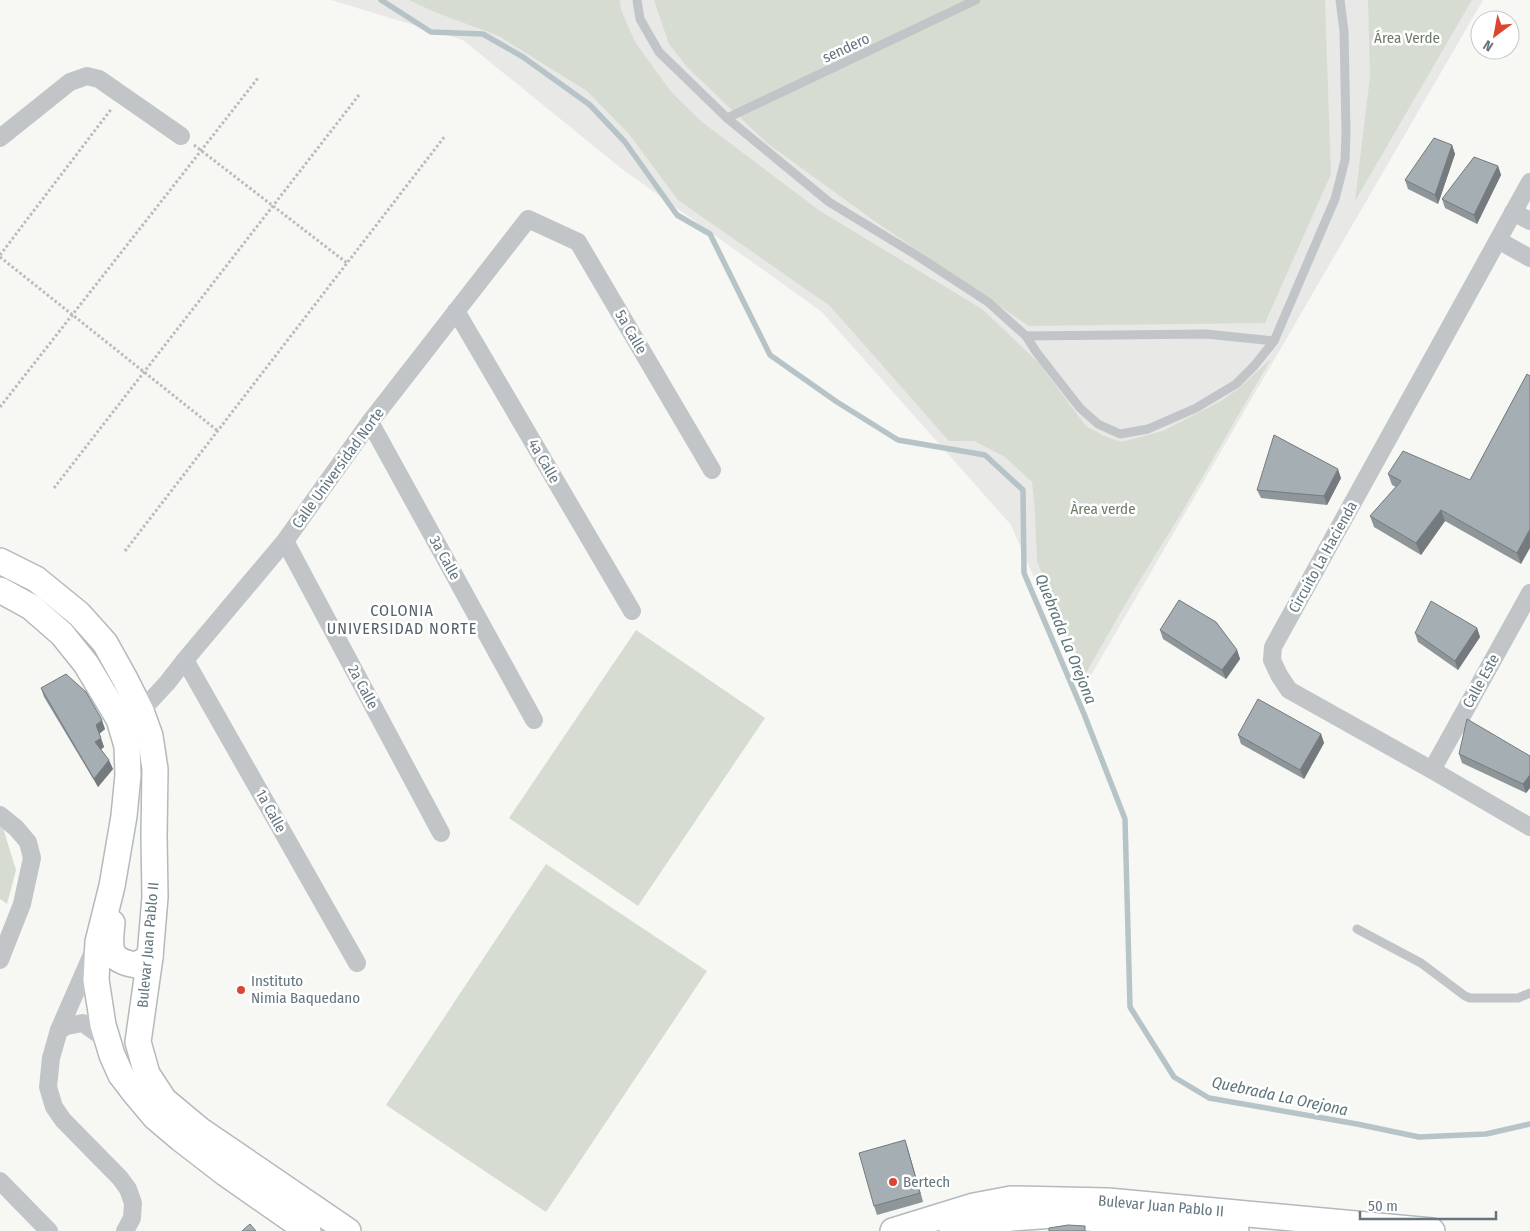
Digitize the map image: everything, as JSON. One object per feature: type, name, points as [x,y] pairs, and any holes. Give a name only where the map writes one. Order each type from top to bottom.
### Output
[{"type":"main road","name":"Bulevar Juan Pablo II","points":[[0,561],[36,579],[79,614],[105,644],[141,711],[150,736],[155,768],[154,836],[156,897],[138,1042],[147,1074],[164,1100],[200,1130],[348,1231]]},
{"type":"main road","points":[[0,590],[31,607],[62,634],[86,664],[119,719],[127,746],[128,774],[124,816],[110,896],[98,942],[96,980],[103,1025],[112,1055],[121,1075],[155,1116],[181,1139],[225,1173],[308,1231]]},
{"type":"main road","points":[[150,957],[137,965],[122,963],[117,958],[110,946],[112,919],[110,896],[123,878],[133,878],[145,883],[156,897]]},
{"type":"main road","name":"Bulevar Juan Pablo II","points":[[893,1231],[974,1206],[1011,1199],[1037,1199],[1108,1201],[1432,1231]]},
{"type":"main road","name":"Bulevar Juan Pablo II","points":[[952,1231],[981,1227],[1012,1218],[1053,1215],[1095,1225],[1236,1231]]},
{"type":"street","points":[[0,138],[70,82],[87,76],[99,78],[181,136]]},
{"type":"street","name":"Circuito La Hacienda","points":[[1530,182],[1273,647],[1272,660],[1289,690],[1530,827]]},
{"type":"street","points":[[1513,212],[1530,222]]},
{"type":"street","name":"Calle Universidad Norte","points":[[141,711],[167,683],[285,541],[370,422],[528,219]]},
{"type":"street","name":"5a Calle","points":[[528,219],[578,242],[712,470]]},
{"type":"street","points":[[1498,240],[1530,258]]},
{"type":"street","name":"4a Calle","points":[[456,311],[632,611]]},
{"type":"street","name":"3a Calle","points":[[370,422],[534,720]]},
{"type":"street","name":"2a Calle","points":[[285,541],[441,833]]},
{"type":"street","name":"Calle Este","points":[[1432,770],[1530,593]]},
{"type":"street","name":"1a Calle","points":[[185,660],[357,963]]},
{"type":"street","points":[[0,815],[16,828],[28,842],[32,858],[22,904],[0,960]]},
{"type":"street","points":[[98,942],[59,1030],[51,1058],[48,1088],[54,1107],[63,1120],[120,1178],[128,1189],[133,1203],[132,1218],[125,1231]]},
{"type":"street","points":[[59,1030],[67,1026],[83,1023],[108,1041]]},
{"type":"street","points":[[0,1181],[49,1231]]},
{"type":"lane","points":[[637,0],[640,19],[659,52],[727,118],[829,202],[914,253],[988,302],[1026,336],[1080,408],[1098,424],[1120,434],[1148,429],[1196,408],[1220,394],[1236,384],[1254,366],[1274,341],[1335,199],[1345,160],[1344,31],[1340,0]]},
{"type":"lane","name":"sendero","points":[[727,118],[976,0]]},
{"type":"lane","points":[[1026,336],[1206,334],[1274,341]]},
{"type":"lane","points":[[1357,930],[1421,963],[1470,998],[1518,998],[1530,993]]},
{"type":"path","points":[[0,407],[258,78]]},
{"type":"path","points":[[122,95],[0,256],[218,431]]},
{"type":"path","points":[[54,488],[359,95]]},
{"type":"path","points":[[181,136],[347,263]]},
{"type":"path","points":[[125,551],[444,136]]},
{"type":"shaded area","points":[[331,0],[1483,0],[1477,10],[1470,10],[1470,22],[1083,689],[1011,525],[822,312],[622,169],[463,40]]},
{"type":"green space","name":"Àrea verde","points":[[409,0],[620,0],[621,10],[635,42],[672,93],[702,122],[820,211],[982,309],[1038,362],[1086,426],[1104,436],[1121,442],[1163,431],[1221,401],[1238,389],[1271,359],[1086,673],[1061,622],[1037,561],[1032,482],[1005,457],[974,441],[949,441],[830,306],[678,200],[629,134],[587,91],[499,36],[437,13]]},
{"type":"green space","points":[[654,0],[1325,0],[1331,174],[1265,323],[1029,326],[873,220],[767,143],[687,67],[669,44]]},
{"type":"green space","name":"Área Verde","points":[[1368,0],[1472,0],[1355,201],[1370,76]]},
{"type":"green space","points":[[636,630],[765,718],[638,906],[509,818]]},
{"type":"green space","points":[[0,827],[3,828],[16,870],[7,904],[0,899]]},
{"type":"green space","points":[[546,864],[707,971],[546,1212],[386,1105]]},
{"type":"building","points":[[1434,138],[1452,145],[1435,195],[1405,180]]},
{"type":"building","points":[[1474,157],[1498,166],[1474,215],[1442,199]]},
{"type":"building","points":[[1527,374],[1530,376],[1530,529],[1517,553],[1441,510],[1416,543],[1370,516],[1401,481],[1388,474],[1403,451],[1470,480]]},
{"type":"building","points":[[1274,435],[1338,469],[1324,496],[1257,490]]},
{"type":"building","points":[[1179,600],[1216,622],[1237,650],[1222,670],[1160,630]]},
{"type":"building","points":[[1431,601],[1477,628],[1455,661],[1415,633]]},
{"type":"building","points":[[66,674],[86,692],[102,720],[96,725],[101,738],[95,742],[109,760],[94,779],[41,688]]},
{"type":"building","points":[[1258,699],[1321,734],[1300,770],[1238,735]]},
{"type":"building","points":[[1467,719],[1530,756],[1530,775],[1523,784],[1459,754]]},
{"type":"building","name":"Bertech","points":[[905,1140],[920,1193],[874,1206],[859,1153]]},
{"type":"building","points":[[250,1224],[256,1231],[242,1231]]},
{"type":"building","points":[[1068,1225],[1085,1226],[1085,1231],[1049,1231],[1049,1228]]},
{"type":"waterway","name":"Quebrada La Orejona","points":[[381,0],[431,32],[483,34],[523,57],[590,105],[625,142],[677,215],[710,234],[770,355],[837,402],[898,440],[985,455],[1023,490],[1024,573],[1084,714],[1125,819],[1130,1007],[1174,1077],[1209,1098],[1419,1137],[1486,1134],[1530,1124]]},
{"type":"place","name":"Instituto Nimia Baquedano","points":[[241,990]]},
{"type":"place","name":"Bertech","points":[[893,1182]]},
{"type":"district","name":"COLONIA UNIVERSIDAD NORTE","points":[[402,619]]}]
